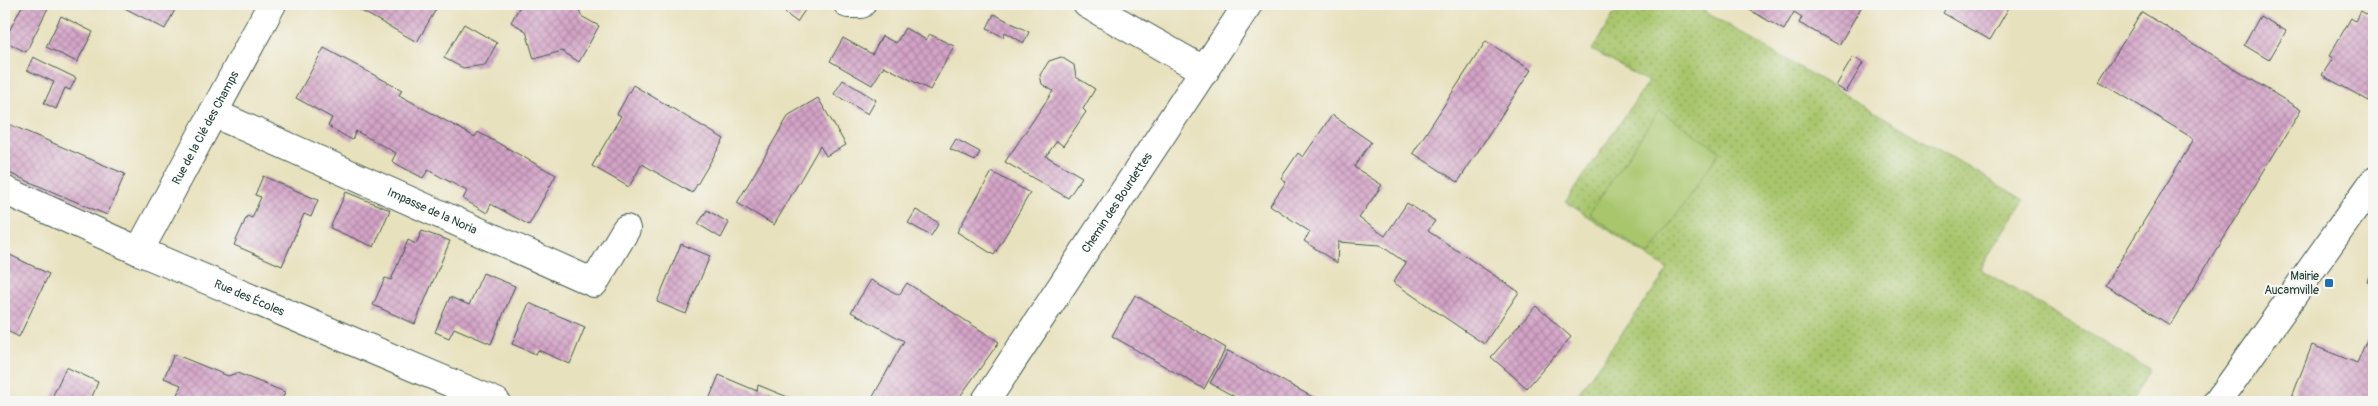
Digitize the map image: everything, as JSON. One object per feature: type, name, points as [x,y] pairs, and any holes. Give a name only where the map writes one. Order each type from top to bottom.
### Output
[{"type":"street","name":"Rue de la Clé des Champs","points":[[139,251],[272,4]]},
{"type":"street","points":[[848,4],[861,4]]},
{"type":"street","points":[[1087,4],[1205,70]]},
{"type":"street","name":"Chemin des Bourdettes","points":[[986,402],[1248,4]]},
{"type":"street","name":"Impasse de la Noria","points":[[213,113],[594,283],[626,229]]},
{"type":"street","points":[[2217,402],[2374,181]]},
{"type":"street","name":"Rue des Écoles","points":[[4,190],[139,251],[496,402]]},
{"type":"green space","points":[[1620,4],[1692,4],[2024,200],[1980,269],[2149,369],[2131,402],[1572,402],[1668,270],[1566,202],[1648,82],[1592,50]]},
{"type":"green space","points":[[1659,110],[1720,151],[1649,255],[1589,214]]},
{"type":"building","points":[[23,4],[50,4],[26,52],[4,41]]},
{"type":"building","points":[[117,4],[178,4],[165,29]]},
{"type":"building","points":[[349,4],[439,4],[417,42]]},
{"type":"building","points":[[521,4],[578,4],[581,16],[599,26],[579,62],[562,51],[534,59],[526,31],[511,22]]},
{"type":"building","points":[[791,4],[796,4],[805,10],[797,22],[785,13]]},
{"type":"building","points":[[1744,4],[1863,4],[1839,45],[1799,23],[1802,17],[1794,12],[1784,30],[1743,6]]},
{"type":"building","points":[[1948,4],[2011,4],[1990,40],[1943,13]]},
{"type":"building","points":[[2361,11],[2374,19],[2374,93],[2369,101],[2322,75],[2333,58],[2329,56],[2351,18],[2355,21]]},
{"type":"building","points":[[2142,12],[2301,110],[2170,325],[2105,285],[2194,139],[2099,81]]},
{"type":"building","points":[[994,14],[1029,32],[1024,43],[1005,32],[1003,37],[987,28]]},
{"type":"building","points":[[61,16],[93,32],[77,62],[46,47]]},
{"type":"building","points":[[2260,16],[2286,31],[2269,60],[2244,45]]},
{"type":"building","points":[[464,24],[497,43],[485,65],[463,68],[444,58]]},
{"type":"building","points":[[905,28],[926,40],[929,34],[954,46],[930,90],[884,66],[872,85],[830,61],[843,38],[872,54],[882,36],[896,43]]},
{"type":"building","points":[[1486,41],[1531,70],[1458,182],[1413,153]]},
{"type":"building","points":[[324,48],[402,90],[399,95],[475,137],[478,132],[556,175],[529,225],[491,204],[487,213],[463,199],[467,191],[428,170],[423,178],[402,167],[392,161],[396,153],[356,131],[352,140],[328,126],[332,118],[296,98]]},
{"type":"building","points":[[33,57],[76,78],[70,90],[65,88],[56,109],[44,103],[54,82],[27,70]]},
{"type":"building","points":[[1061,57],[1074,65],[1076,77],[1095,89],[1083,109],[1086,112],[1063,146],[1057,141],[1046,156],[1082,177],[1068,198],[1005,162],[1053,91],[1042,84],[1040,75],[1049,61]]},
{"type":"building","points":[[1853,57],[1863,63],[1846,92],[1836,86]]},
{"type":"building","points":[[843,80],[876,100],[868,114],[834,94]]},
{"type":"building","points":[[633,85],[724,139],[692,193],[642,164],[629,187],[592,166],[621,116],[617,114]]},
{"type":"building","points":[[818,98],[846,145],[826,156],[820,146],[774,225],[737,203],[789,115]]},
{"type":"building","points":[[1332,115],[1371,142],[1354,167],[1382,185],[1359,218],[1385,236],[1407,203],[1435,221],[1428,231],[1519,292],[1484,344],[1393,282],[1406,263],[1380,245],[1338,242],[1337,263],[1304,241],[1310,232],[1270,205],[1286,182],[1281,178],[1298,153],[1303,157]]},
{"type":"building","points":[[4,122],[125,174],[107,215],[4,171]]},
{"type":"building","points":[[956,139],[980,152],[975,161],[950,149]]},
{"type":"building","points":[[992,172],[1030,193],[994,255],[957,232]]},
{"type":"building","points":[[263,176],[318,200],[311,217],[304,214],[282,266],[234,245],[247,216],[252,218],[261,197],[255,195]]},
{"type":"building","points":[[346,192],[390,210],[374,247],[330,228]]},
{"type":"building","points":[[707,210],[729,223],[721,238],[698,224]]},
{"type":"building","points":[[916,210],[939,223],[931,236],[908,223]]},
{"type":"building","points":[[422,231],[450,241],[415,324],[373,305],[385,278],[391,280],[408,240],[416,244]]},
{"type":"building","points":[[681,244],[710,256],[686,314],[657,302]]},
{"type":"building","points":[[4,252],[49,274],[19,337],[4,329]]},
{"type":"building","points":[[2374,265],[2374,284],[2367,281]]},
{"type":"building","points":[[483,273],[515,286],[491,344],[454,328],[449,338],[435,332],[450,297],[469,305]]},
{"type":"building","points":[[871,280],[899,295],[907,283],[999,342],[956,402],[870,402],[904,341],[851,312]]},
{"type":"building","points":[[1135,295],[1226,348],[1204,389],[1112,336]]},
{"type":"building","points":[[529,303],[585,327],[570,364],[538,350],[536,354],[512,344]]},
{"type":"building","points":[[1536,306],[1571,337],[1527,388],[1491,357]]},
{"type":"building","points":[[2374,323],[2374,402],[2290,402],[2312,345],[2357,363]]},
{"type":"building","points":[[1228,351],[1322,402],[1244,402],[1210,383]]},
{"type":"building","points":[[174,354],[228,376],[237,373],[285,392],[281,402],[174,402],[181,385],[164,378]]},
{"type":"building","points":[[66,367],[98,382],[90,402],[50,402]]},
{"type":"building","points":[[719,375],[757,391],[758,385],[800,402],[708,402]]},
{"type":"place","name":"Mairie Aucamville","points":[[2329,283]]}]
